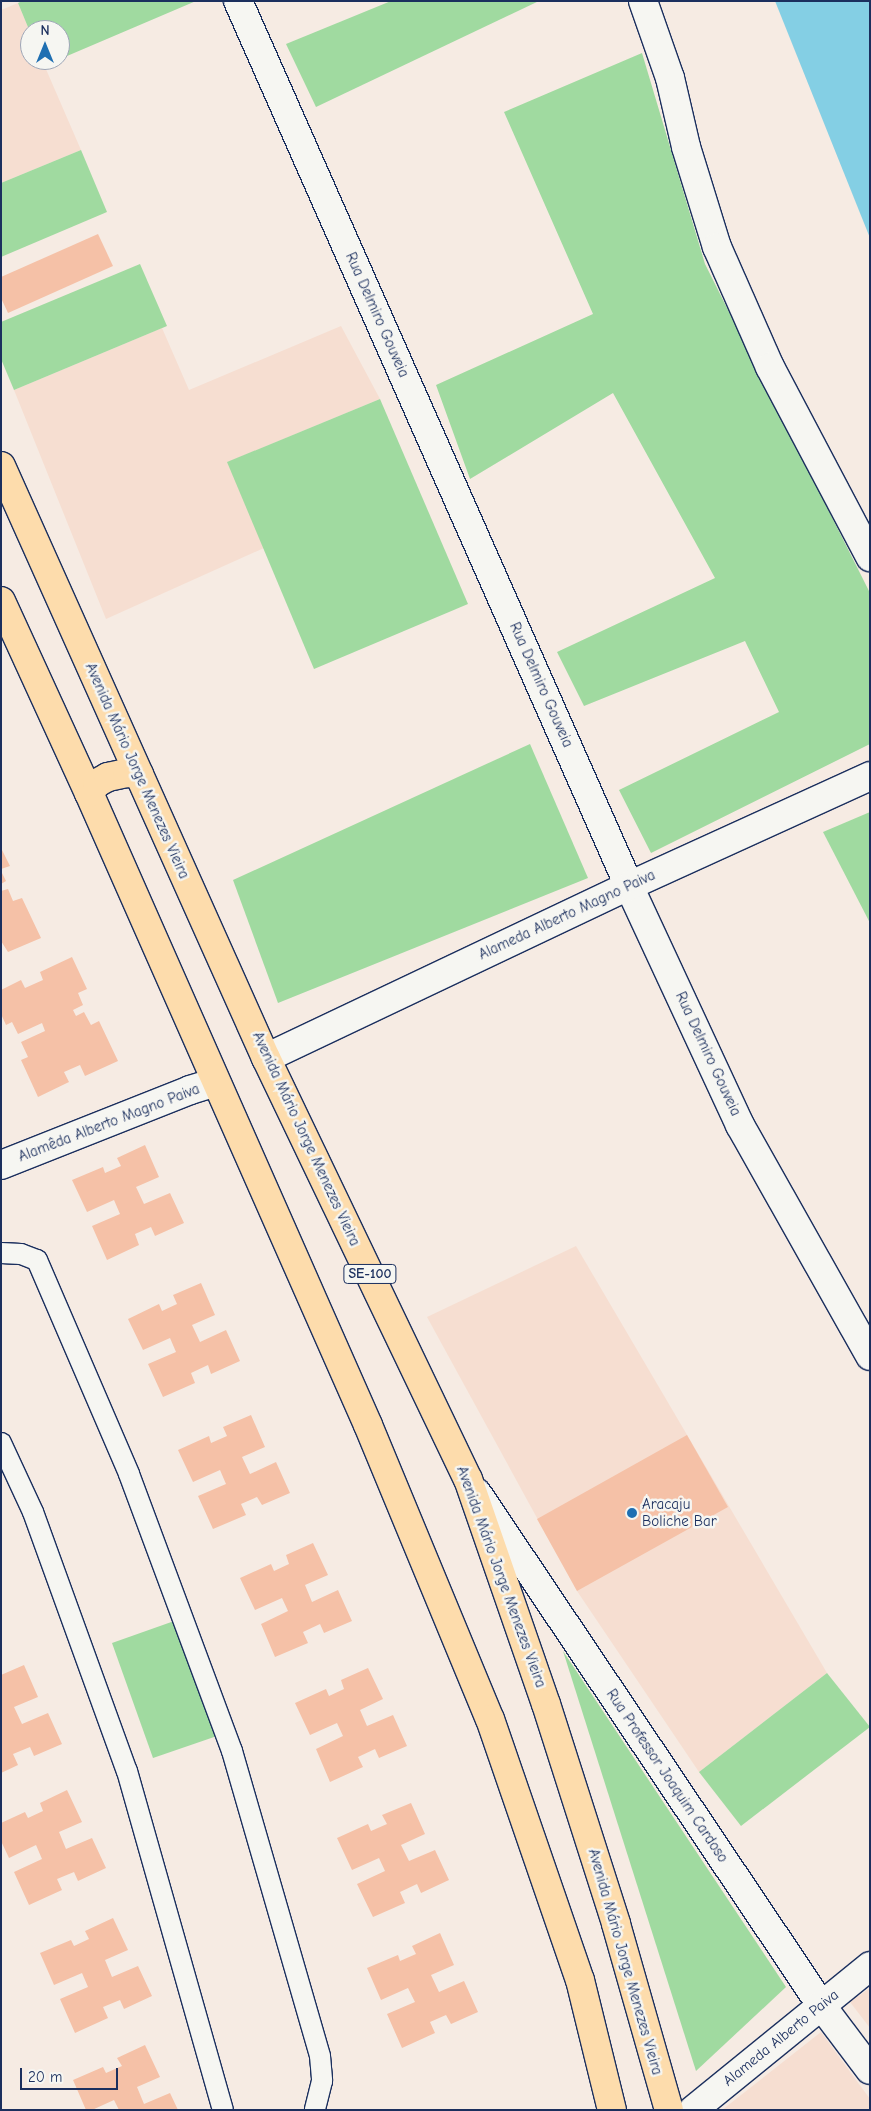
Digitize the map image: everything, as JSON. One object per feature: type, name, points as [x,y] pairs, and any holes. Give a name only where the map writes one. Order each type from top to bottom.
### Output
[{"type":"main road","name":"Avenida Mário Jorge Menezes Vieira","points":[[1,466],[266,1058],[468,1479],[546,1704],[607,1897],[668,2110]]},
{"type":"main road","points":[[1,601],[89,793],[368,1426],[490,1719],[580,1980],[612,2110]]},
{"type":"main road","points":[[89,793],[97,783],[108,777],[126,773],[139,774]]},
{"type":"street","name":"Rua Delmiro Gouveia","points":[[238,1],[629,886],[740,1125],[870,1356]]},
{"type":"street","points":[[643,1],[670,78],[686,147],[718,247],[770,367],[870,558]]},
{"type":"street","name":"Alameda Alberto Magno Paiva","points":[[266,1058],[629,886],[870,776]]},
{"type":"street","name":"Alamêda Alberto Magno Paiva","points":[[1,1165],[190,1090],[216,1082]]},
{"type":"street","name":"Rua Professor Joaquim Cardoso","points":[[468,1479],[820,2005],[870,2070]]},
{"type":"street","name":"Alameda Alberto Paiva","points":[[693,2110],[870,1966]]},
{"type":"lane","points":[[1,1254],[21,1254],[37,1260],[129,1474],[232,1751],[320,2056],[322,2081],[315,2110]]},
{"type":"lane","points":[[1,1443],[33,1512],[127,1771],[223,2110]]},
{"type":"shaded area","points":[[18,3],[25,20],[20,20],[20,70],[46,70],[81,150],[1,183],[1,10]]},
{"type":"shaded area","points":[[341,326],[380,399],[228,462],[264,548],[106,619],[14,390],[162,328],[189,390]]},
{"type":"shaded area","points":[[576,1246],[827,1673],[699,1772],[577,1591],[427,1317]]},
{"type":"shaded area","points":[[870,1988],[870,2028],[850,2002]]},
{"type":"shaded area","points":[[821,2032],[870,2099],[870,2110],[722,2110]]},
{"type":"green space","points":[[22,1],[196,1],[70,55],[70,20],[25,20],[18,3]]},
{"type":"green space","points":[[391,1],[539,1],[316,107],[286,44]]},
{"type":"green space","points":[[642,53],[705,264],[870,593],[870,744],[651,853],[619,790],[779,712],[745,641],[584,706],[557,652],[715,578],[613,393],[470,479],[436,385],[593,314],[504,112]]},
{"type":"green space","points":[[81,150],[107,212],[1,257],[1,183]]},
{"type":"green space","points":[[140,264],[167,326],[14,390],[1,359],[1,322]]},
{"type":"green space","points":[[380,399],[468,604],[314,669],[227,462]]},
{"type":"green space","points":[[530,744],[588,878],[278,1003],[233,880]]},
{"type":"green space","points":[[870,812],[870,923],[823,832]]},
{"type":"green space","points":[[177,1620],[217,1736],[153,1758],[112,1643]]},
{"type":"green space","points":[[563,1651],[786,1987],[696,2071]]},
{"type":"green space","points":[[827,1673],[870,1727],[741,1826],[699,1772]]},
{"type":"water","points":[[775,1],[870,1],[870,238]]},
{"type":"building","points":[[98,234],[113,266],[8,313],[1,298],[1,277]]},
{"type":"building","points":[[1,848],[10,866],[1,869]]},
{"type":"building","points":[[1,871],[6,881],[1,884]]},
{"type":"building","points":[[8,889],[13,901],[22,898],[41,938],[8,952],[1,941],[1,891]]},
{"type":"building","points":[[72,957],[87,989],[78,993],[83,1005],[73,1010],[76,1016],[84,1012],[91,1025],[99,1021],[118,1061],[85,1076],[80,1065],[64,1072],[69,1082],[38,1097],[21,1060],[28,1057],[21,1042],[45,1031],[42,1023],[18,1034],[12,1022],[6,1025],[1,1014],[1,990],[21,980],[25,988],[43,980],[40,972]]},
{"type":"building","points":[[145,1145],[159,1177],[136,1187],[144,1204],[170,1193],[184,1223],[155,1236],[151,1227],[135,1234],[139,1245],[107,1260],[92,1226],[120,1214],[114,1200],[87,1212],[72,1180],[103,1167],[105,1173],[121,1166],[117,1158]]},
{"type":"building","points":[[201,1283],[215,1315],[192,1325],[200,1342],[226,1330],[240,1361],[211,1374],[208,1365],[191,1373],[195,1383],[163,1397],[148,1364],[176,1352],[170,1338],[143,1350],[128,1319],[159,1304],[162,1311],[177,1304],[173,1295]]},
{"type":"building","points":[[251,1415],[265,1447],[242,1457],[250,1474],[276,1462],[290,1493],[262,1505],[257,1497],[241,1504],[246,1515],[213,1529],[198,1496],[226,1484],[220,1470],[193,1482],[178,1450],[209,1436],[211,1443],[227,1436],[223,1427]]},
{"type":"building","name":"Aracaju Boliche Bar","points":[[687,1435],[728,1507],[577,1591],[537,1519]]},
{"type":"building","points":[[313,1543],[328,1575],[305,1585],[312,1602],[338,1590],[352,1621],[324,1633],[320,1624],[303,1632],[308,1643],[275,1657],[261,1624],[288,1611],[282,1598],[255,1610],[240,1578],[271,1564],[274,1571],[289,1564],[286,1555]]},
{"type":"building","points":[[24,1665],[38,1697],[14,1707],[22,1724],[48,1713],[62,1744],[34,1756],[30,1747],[13,1754],[18,1765],[1,1773],[1,1675]]},
{"type":"building","points":[[368,1668],[383,1699],[360,1710],[367,1726],[393,1715],[407,1746],[379,1758],[375,1749],[358,1757],[363,1767],[330,1782],[316,1749],[343,1736],[337,1723],[310,1735],[295,1703],[326,1689],[329,1696],[344,1689],[341,1680]]},
{"type":"building","points":[[67,1790],[82,1822],[59,1832],[66,1849],[92,1838],[106,1868],[78,1881],[74,1872],[57,1879],[62,1890],[29,1905],[14,1872],[42,1859],[36,1845],[9,1858],[1,1841],[1,1823],[25,1812],[28,1818],[43,1811],[40,1803]]},
{"type":"building","points":[[411,1803],[425,1834],[401,1845],[409,1861],[435,1850],[449,1880],[421,1893],[417,1884],[400,1892],[405,1903],[373,1917],[357,1884],[385,1871],[379,1858],[352,1870],[337,1838],[368,1824],[371,1831],[387,1824],[382,1815]]},
{"type":"building","points":[[113,1918],[128,1950],[105,1960],[112,1977],[138,1966],[152,1996],[124,2009],[120,2000],[103,2007],[108,2018],[75,2033],[60,1999],[88,1987],[82,1973],[54,1985],[40,1953],[71,1940],[74,1946],[89,1939],[85,1931]]},
{"type":"building","points":[[440,1933],[454,1965],[431,1975],[439,1992],[464,1981],[478,2012],[451,2024],[446,2015],[430,2022],[435,2033],[402,2048],[387,2014],[415,2002],[408,1988],[381,2000],[367,1968],[398,1955],[400,1961],[416,1954],[412,1946]]},
{"type":"building","points":[[145,2045],[160,2077],[137,2087],[144,2104],[170,2093],[178,2110],[119,2110],[114,2100],[92,2110],[86,2110],[73,2080],[103,2067],[106,2073],[122,2066],[117,2058]]},
{"type":"place","name":"Aracaju Boliche Bar","points":[[632,1513]]}]
